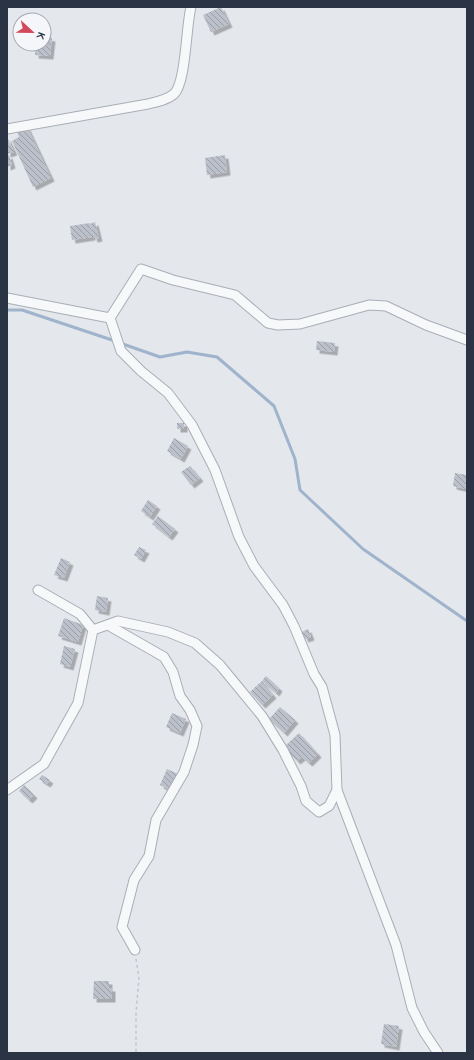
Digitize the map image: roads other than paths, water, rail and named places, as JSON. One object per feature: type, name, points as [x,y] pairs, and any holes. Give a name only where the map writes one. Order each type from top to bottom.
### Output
[{"type":"street","points":[[7,129],[148,104],[166,99],[175,93],[181,80],[191,7]]},
{"type":"street","points":[[110,318],[141,269],[173,280],[235,295],[268,323],[278,325],[300,324],[369,304],[386,306],[426,325],[467,340]]},
{"type":"street","points":[[7,298],[110,318]]},
{"type":"street","points":[[110,318],[120,349],[141,371],[168,393],[192,426],[215,470],[239,537],[254,566],[283,606],[294,626],[314,674],[322,687],[335,735],[337,790],[396,945],[412,1008],[424,1032],[438,1053]]},
{"type":"street","points":[[38,590],[80,614],[93,630]]},
{"type":"street","points":[[93,630],[118,621],[168,632],[195,642],[220,665],[262,716],[283,750],[301,786],[306,801],[319,812],[329,806],[337,790]]},
{"type":"street","points":[[108,625],[164,657],[173,672],[180,696],[190,710],[197,726],[193,746],[184,772],[156,820],[149,856],[134,880],[122,927],[135,950]]},
{"type":"street","points":[[7,790],[44,764],[78,703],[93,630]]},
{"type":"waterway","points":[[7,310],[22,310],[115,341]]},
{"type":"waterway","points":[[120,343],[160,357],[187,352],[217,357],[274,406],[295,459],[300,490],[363,549],[467,621]]}]
